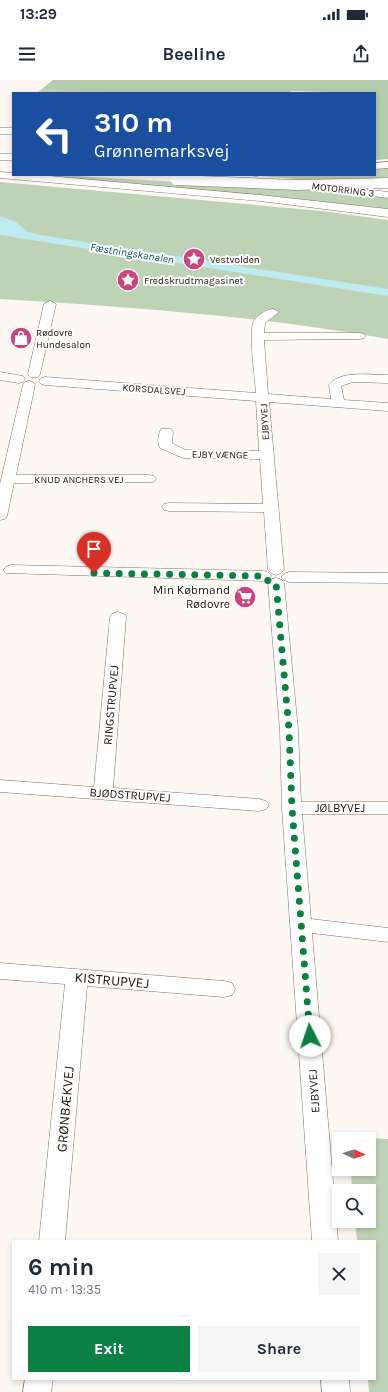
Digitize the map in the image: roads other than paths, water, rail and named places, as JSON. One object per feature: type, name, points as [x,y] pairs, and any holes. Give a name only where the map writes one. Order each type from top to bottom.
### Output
[{"type":"highway","points":[[0,157],[12,157]]},
{"type":"highway","points":[[0,161],[12,162]]},
{"type":"highway","points":[[376,166],[388,165]]},
{"type":"highway","points":[[0,169],[12,170]]},
{"type":"highway","points":[[0,175],[260,198],[388,213]]},
{"type":"highway","points":[[113,176],[296,185],[388,183]]},
{"type":"highway","name":"MOTORRING 3","points":[[215,176],[388,195]]},
{"type":"highway","points":[[238,178],[324,183],[388,191]]},
{"type":"street","points":[[0,131],[12,131]]},
{"type":"street","points":[[0,516],[50,304]]},
{"type":"street","name":"EJBYVEJ","points":[[273,312],[265,316],[259,323],[258,336],[270,508],[289,730],[292,808],[325,1240]]},
{"type":"street","points":[[258,336],[360,336]]},
{"type":"street","name":"KORSDALSVEJ","points":[[0,376],[32,380],[388,407]]},
{"type":"street","points":[[338,403],[335,385],[341,380],[388,379]]},
{"type":"street","name":"EJBY VÆNGE","points":[[166,432],[165,445],[184,454],[266,455]]},
{"type":"street","name":"KNUD ANCHERS VEJ","points":[[8,479],[149,479]]},
{"type":"street","points":[[169,507],[270,508]]},
{"type":"street","points":[[4,570],[388,578]]},
{"type":"street","name":"RINGSTRUPVEJ","points":[[103,792],[118,617]]},
{"type":"street","name":"BJØDSTRUPVEJ","points":[[0,786],[103,792],[259,805]]},
{"type":"street","name":"JØLBYVEJ","points":[[292,808],[388,808]]},
{"type":"street","points":[[302,925],[388,935]]},
{"type":"street","name":"KISTRUPVEJ","points":[[0,971],[224,989]]},
{"type":"street","name":"GRØNBÆKVEJ","points":[[52,1240],[77,978]]},
{"type":"street","points":[[37,1392],[39,1380]]},
{"type":"street","points":[[335,1380],[336,1392]]},
{"type":"water","name":"Fæstningskanalen","points":[[0,216],[16,222],[28,232],[40,235],[388,289],[388,296],[0,235]]},
{"type":"place","name":"Vestvolden","points":[[194,259]]},
{"type":"place","name":"Fredskrudtmagasinet","points":[[128,280]]},
{"type":"place","name":"Rødovre Hundesalon","points":[[21,338]]},
{"type":"place","name":"Min Købmand Rødovre","points":[[245,597]]}]
